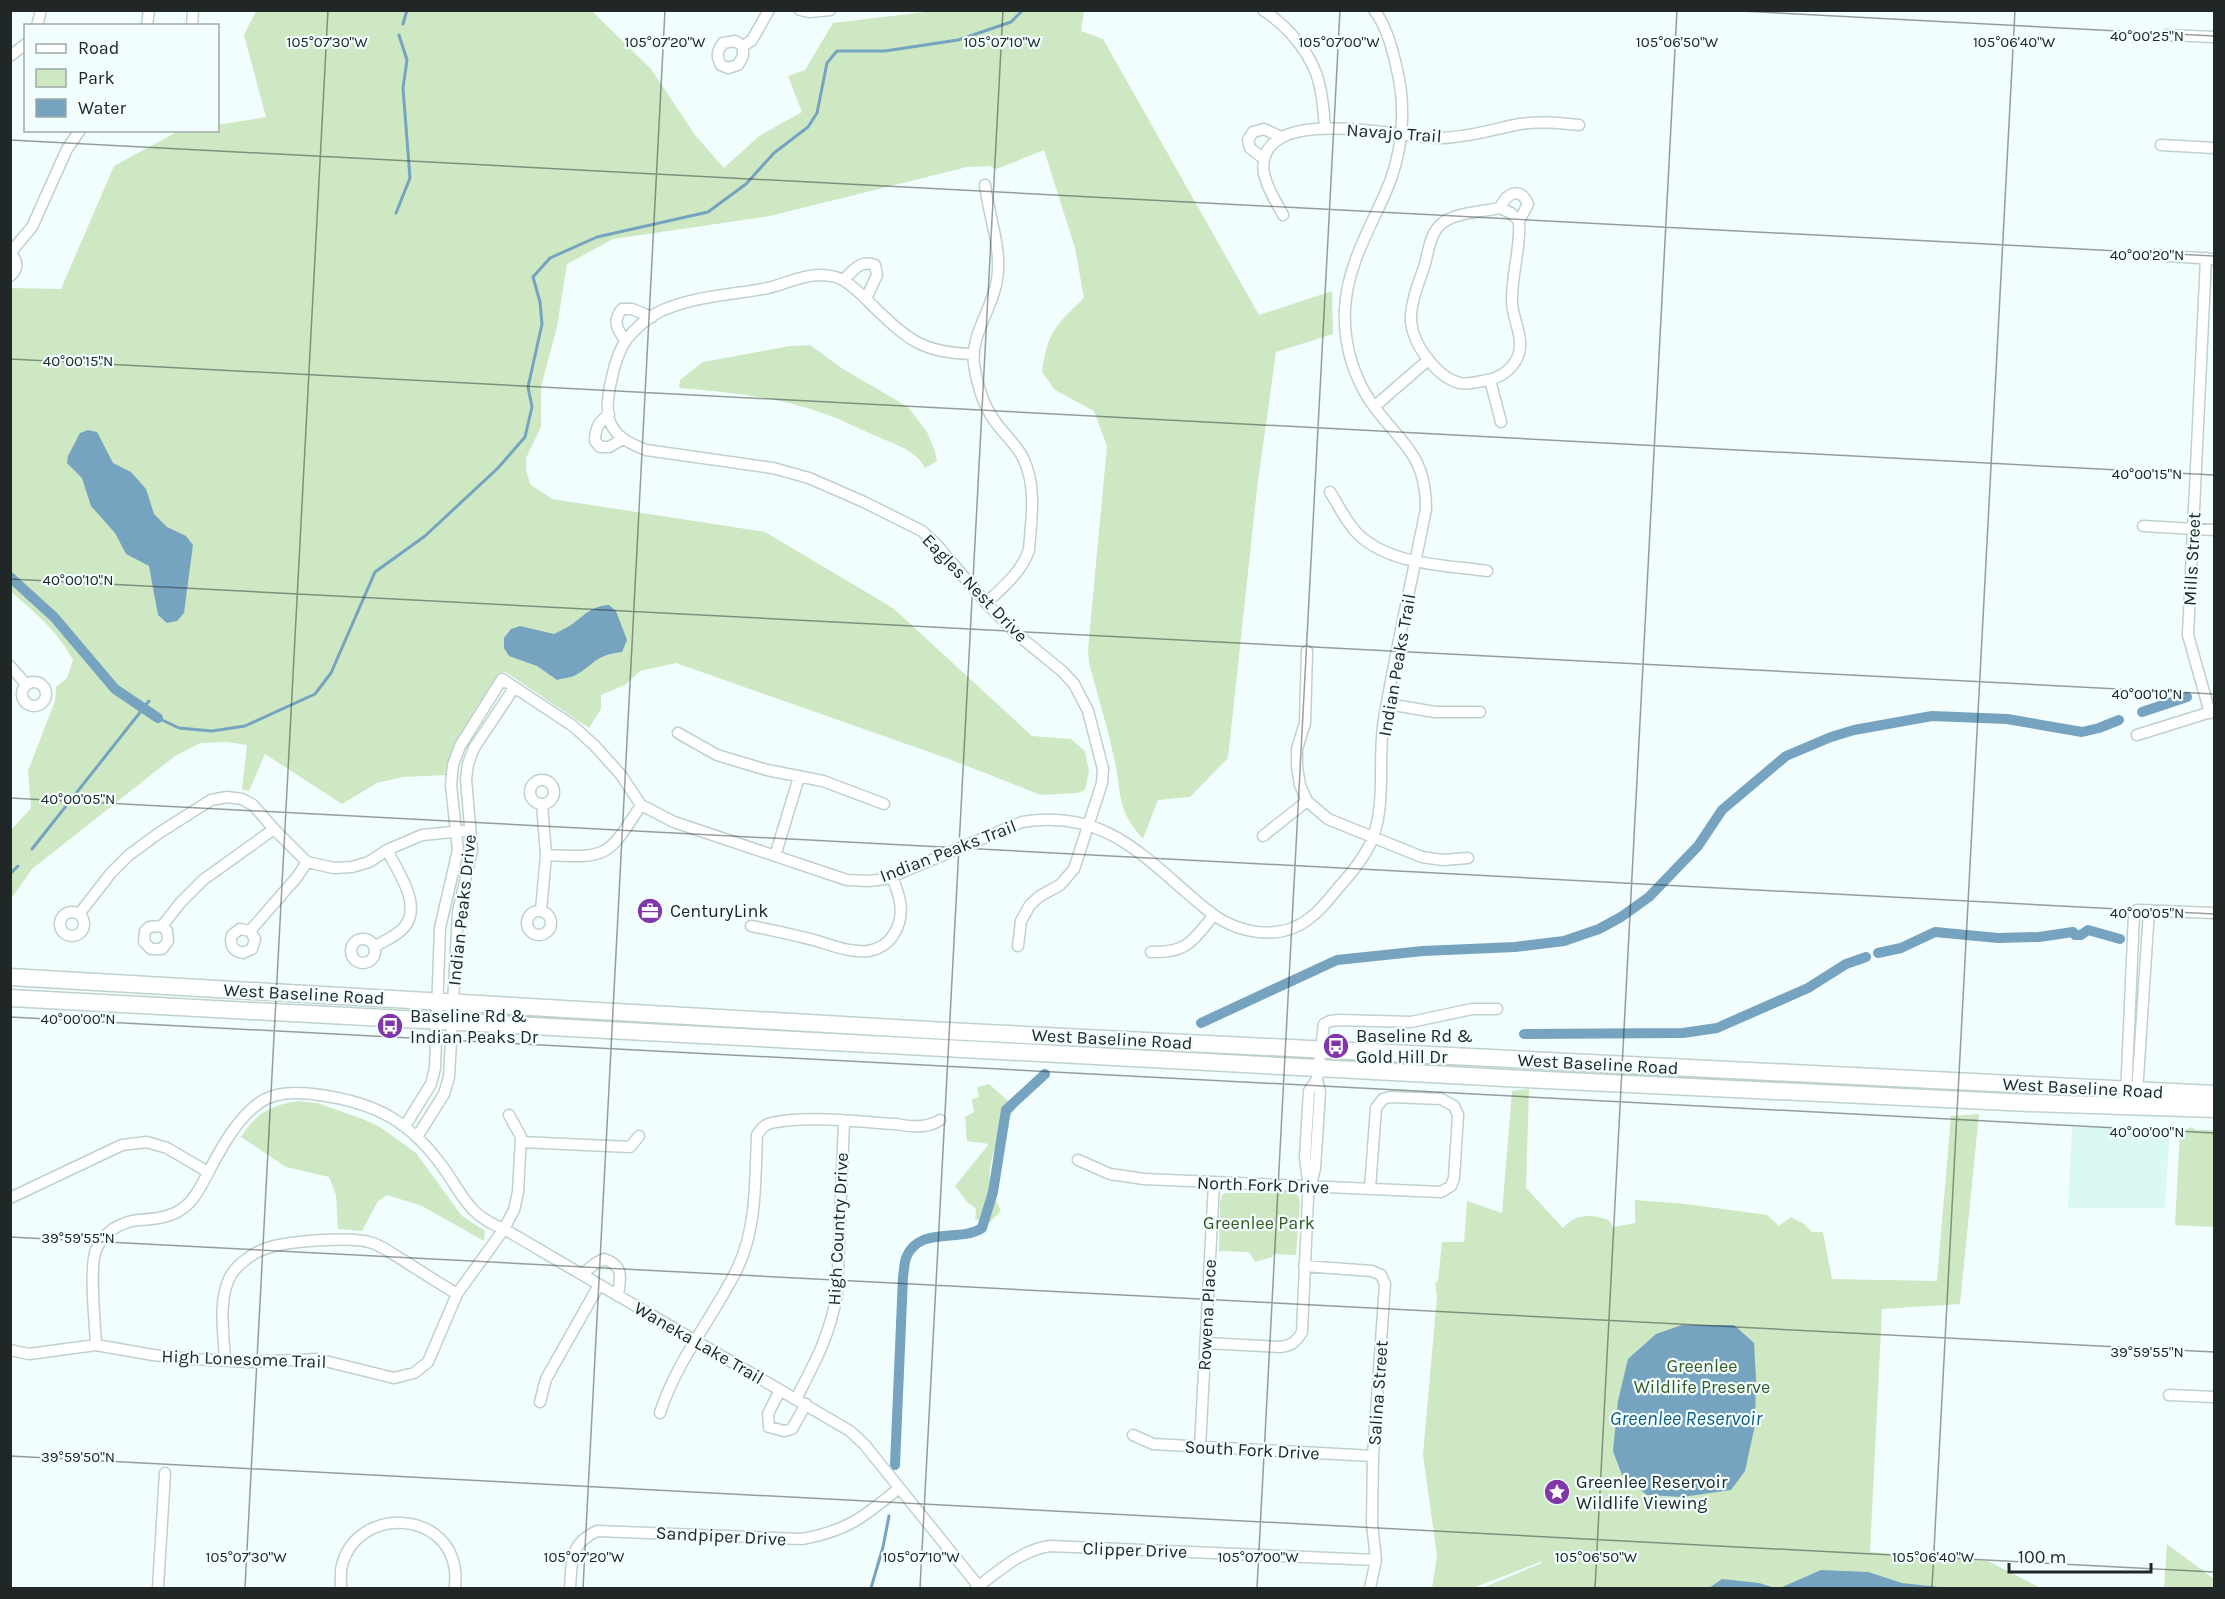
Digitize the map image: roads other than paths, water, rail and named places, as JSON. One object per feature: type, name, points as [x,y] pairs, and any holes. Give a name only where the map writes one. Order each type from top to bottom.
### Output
[{"type":"main road","name":"West Baseline Road","points":[[10,977],[935,1030],[1771,1073],[2131,1096],[2214,1109]]},
{"type":"main road","name":"West Baseline Road","points":[[10,998],[444,1021],[1318,1073],[1770,1090],[2131,1096],[2214,1094]]},
{"type":"main road","points":[[1770,1090],[1771,1073]]},
{"type":"street","points":[[743,46],[752,40],[769,10]]},
{"type":"street","points":[[800,10],[830,10]]},
{"type":"street","points":[[1263,10],[1291,33],[1306,53],[1320,85],[1325,128]]},
{"type":"street","name":"Indian Peaks Trail","points":[[502,679],[573,726],[621,775],[641,805],[674,822],[847,880],[869,881],[892,876],[1022,822],[1041,819],[1088,825],[1136,848],[1214,915],[1232,926],[1251,932],[1267,933],[1297,926],[1310,918],[1359,864],[1373,838],[1381,805],[1384,719],[1426,509],[1426,492],[1417,460],[1408,445],[1374,407],[1359,383],[1346,339],[1345,311],[1352,268],[1386,192],[1401,135],[1403,110],[1401,84],[1380,12]]},
{"type":"street","points":[[2167,35],[2214,37]]},
{"type":"street","points":[[10,56],[24,46]]},
{"type":"street","name":"Navajo Trail","points":[[1283,215],[1266,180],[1264,159],[1250,148],[1248,140],[1253,132],[1264,129],[1281,137],[1325,128],[1356,128],[1401,135],[1443,138],[1475,135],[1520,124],[1579,125]]},
{"type":"street","points":[[10,276],[17,265],[10,253],[32,227],[67,149],[80,132]]},
{"type":"street","points":[[1264,159],[1271,146],[1281,137]]},
{"type":"street","points":[[2161,145],[2214,148]]},
{"type":"street","points":[[985,185],[999,266],[997,284],[974,354],[976,381],[994,421],[1017,447],[1024,460],[1031,478],[1033,498],[1029,550],[1026,559],[1017,573],[986,603]]},
{"type":"street","points":[[1500,208],[1503,199],[1512,194],[1519,194],[1528,204],[1519,221],[1520,235],[1512,300],[1520,342],[1519,354],[1514,364],[1491,380],[1461,384],[1449,380],[1428,360],[1411,322],[1412,306],[1432,238],[1440,226],[1450,218],[1500,208],[1511,213],[1519,221]]},
{"type":"street","points":[[2153,255],[2210,258]]},
{"type":"street","name":"Mills Street","points":[[2210,258],[2188,635],[2212,712]]},
{"type":"street","points":[[843,280],[860,264],[868,262],[875,265],[877,275],[866,299]]},
{"type":"street","points":[[609,414],[600,421],[595,431],[595,441],[600,447],[609,447],[623,439],[609,420],[609,414],[608,404],[613,376],[626,341],[652,317],[678,304],[766,288],[802,277],[819,275],[843,280],[900,332],[915,342],[948,353],[974,354]]},
{"type":"street","points":[[626,341],[616,322],[616,316],[622,309],[632,309],[652,317]]},
{"type":"street","points":[[1374,407],[1428,360]]},
{"type":"street","points":[[1491,380],[1501,422]]},
{"type":"street","name":"Eagles Nest Drive","points":[[623,439],[646,450],[773,468],[808,478],[864,502],[922,531],[936,544],[986,603],[1019,636],[1062,670],[1079,692],[1088,711],[1103,769],[1102,783],[1074,869],[1060,885],[1040,896],[1025,913],[1021,921],[1018,946]]},
{"type":"street","points":[[1330,492],[1352,527],[1371,545],[1387,553],[1416,560],[1487,571]]},
{"type":"street","points":[[2143,526],[2214,530]]},
{"type":"street","points":[[1307,651],[1305,723],[1297,749],[1300,786],[1307,801],[1328,819],[1422,857],[1443,860],[1468,858]]},
{"type":"street","points":[[10,666],[26,684]]},
{"type":"street","name":"Indian Peaks Drive","points":[[417,1137],[444,1094],[449,1077],[440,928],[458,850],[451,785],[453,765],[460,746],[502,679]]},
{"type":"street","name":"Indian Peaks Drive","points":[[405,1126],[431,1084],[444,1021],[458,912],[470,865],[472,831],[466,779],[468,764],[474,748],[514,688]]},
{"type":"street","points":[[1388,705],[1435,712],[1480,712]]},
{"type":"street","points":[[2137,735],[2212,712]]},
{"type":"street","points":[[678,733],[717,755],[799,777],[823,781],[884,804]]},
{"type":"street","points":[[775,856],[799,777]]},
{"type":"street","points":[[79,914],[111,873],[129,855],[211,800],[227,797],[242,799],[254,805],[307,862],[334,868],[352,867],[369,862],[387,850],[422,836],[472,831]]},
{"type":"street","points":[[1263,836],[1307,801]]},
{"type":"street","points":[[541,910],[546,855],[542,804]]},
{"type":"street","points":[[546,855],[586,857],[600,854],[617,842],[641,805]]},
{"type":"street","points":[[162,926],[203,880],[274,829]]},
{"type":"street","points":[[374,947],[401,931],[408,920],[411,907],[410,894],[387,850]]},
{"type":"street","points":[[250,931],[297,877],[307,862]]},
{"type":"street","points":[[751,926],[780,931],[854,951],[869,951],[882,947],[890,940],[897,928],[901,914],[900,899],[892,876]]},
{"type":"street","points":[[2131,1096],[2149,910],[2214,913]]},
{"type":"street","points":[[1151,952],[1170,952],[1182,949],[1214,915]]},
{"type":"street","points":[[1206,1343],[1290,1346],[1297,1341],[1302,1332],[1309,1187],[1315,1168],[1320,1092],[1318,1073],[1324,1024],[1330,1021],[1411,1023],[1472,1009],[1497,1009]]},
{"type":"street","name":"Waneka Lake Trail","points":[[96,1345],[93,1270],[96,1250],[106,1235],[120,1225],[133,1220],[170,1216],[183,1210],[200,1189],[239,1121],[260,1102],[280,1095],[317,1095],[363,1103],[388,1114],[417,1137],[444,1168],[468,1205],[486,1222],[504,1229],[850,1431],[864,1444],[978,1588]]},
{"type":"street","name":"North Fork Drive","points":[[1078,1160],[1102,1171],[1121,1176],[1214,1184],[1441,1192],[1451,1186],[1454,1178],[1458,1115],[1454,1106],[1441,1099],[1390,1097],[1383,1099],[1376,1108],[1370,1188]]},
{"type":"street","points":[[509,1115],[522,1137],[521,1142],[630,1147],[639,1136]]},
{"type":"street","points":[[660,1413],[668,1388],[739,1265],[752,1212],[757,1135],[762,1127],[769,1123],[804,1120],[908,1126],[934,1124],[940,1120]]},
{"type":"street","name":"High Country Drive","points":[[801,1402],[824,1347],[837,1294],[844,1122]]},
{"type":"street","points":[[10,1198],[122,1144],[147,1142],[166,1148],[208,1172]]},
{"type":"street","name":"High Lonesome Trail","points":[[10,1350],[29,1354],[96,1345],[153,1355],[225,1361],[317,1359],[394,1378],[414,1373],[428,1362],[457,1294],[504,1229],[514,1210],[518,1192],[521,1142]]},
{"type":"street","name":"Rowena Place","points":[[1200,1447],[1214,1184]]},
{"type":"street","points":[[225,1361],[224,1294],[229,1278],[240,1264],[263,1249],[341,1239],[360,1239],[375,1244],[457,1294]]},
{"type":"street","name":"Waneka Lake Trail","points":[[582,1274],[604,1259],[613,1262],[619,1269],[618,1296]]},
{"type":"street","name":"Salina Street","points":[[1304,1266],[1372,1271],[1381,1275],[1385,1284],[1374,1456],[1372,1523],[1376,1560],[1370,1588]]},
{"type":"street","points":[[540,1402],[546,1379],[599,1285]]},
{"type":"street","name":"Waneka Lake Trail","points":[[780,1390],[768,1414],[769,1427],[784,1431],[792,1429],[801,1402]]},
{"type":"street","points":[[2169,1395],[2214,1397]]},
{"type":"street","name":"South Fork Drive","points":[[1133,1435],[1153,1444],[1374,1456]]},
{"type":"street","points":[[158,1588],[165,1473]]},
{"type":"street","name":"Sandpiper Drive","points":[[570,1588],[573,1555],[578,1544],[585,1537],[597,1531],[802,1539],[826,1535],[850,1525],[864,1517],[898,1489]]},
{"type":"street","points":[[340,1588],[342,1566],[348,1550],[356,1540],[370,1529],[386,1523],[404,1522],[416,1524],[441,1540],[453,1560],[456,1571],[455,1588]]},
{"type":"street","name":"Clipper Drive","points":[[978,1588],[1025,1552],[1050,1546],[1376,1560]]},
{"type":"water","points":[[88,430],[97,432],[113,463],[131,472],[146,489],[154,514],[167,527],[186,536],[193,545],[184,613],[177,621],[167,623],[158,615],[149,566],[126,554],[115,533],[91,506],[82,478],[67,463],[68,456],[80,433]]},
{"type":"water","points":[[609,605],[616,611],[627,640],[622,652],[606,655],[574,676],[557,680],[537,666],[509,656],[504,648],[504,638],[511,629],[520,626],[554,634],[593,609]]},
{"type":"water","name":"Greenlee Reservoir","points":[[1682,1325],[1734,1325],[1754,1343],[1755,1425],[1745,1471],[1731,1490],[1682,1497],[1647,1495],[1622,1475],[1613,1451],[1618,1401],[1628,1359],[1656,1334]]},
{"type":"water","points":[[1821,1570],[1868,1572],[1902,1583],[1948,1588],[1780,1588]]},
{"type":"water","points":[[1722,1579],[1759,1583],[1775,1588],[1709,1588]]},
{"type":"waterway","points":[[403,24],[407,10]]},
{"type":"waterway","points":[[158,718],[179,728],[212,731],[245,726],[315,694],[331,673],[375,572],[425,536],[498,468],[525,437],[532,407],[528,387],[542,324],[540,302],[533,277],[550,258],[597,237],[708,212],[746,184],[774,153],[808,127],[817,113],[827,63],[837,51],[885,51],[958,40],[1011,22],[1023,10]]},
{"type":"waterway","points":[[396,213],[410,178],[403,88],[407,60],[399,35]]},
{"type":"waterway","points":[[10,577],[54,617],[115,689],[158,718]]},
{"type":"waterway","points":[[2142,712],[2187,697]]},
{"type":"waterway","points":[[32,849],[149,701]]},
{"type":"waterway","points":[[1201,1023],[1337,960],[1423,951],[1515,947],[1564,941],[1599,929],[1649,897],[1698,846],[1722,810],[1786,756],[1831,737],[1854,730],[1932,716],[2007,719],[2082,732],[2119,720]]},
{"type":"waterway","points":[[10,874],[18,866]]},
{"type":"waterway","points":[[1878,953],[1901,948],[1935,932],[1998,938],[2039,937],[2073,932],[2075,935],[2081,935],[2088,930],[2120,939]]},
{"type":"waterway","points":[[1524,1034],[1683,1033],[1717,1028],[1808,988],[1846,964],[1866,957]]},
{"type":"waterway","points":[[895,1465],[903,1277],[906,1258],[912,1248],[930,1238],[963,1234],[982,1228],[993,1192],[1006,1110],[1045,1074]]},
{"type":"waterway","points":[[871,1588],[889,1516]]},
{"type":"place","name":"CenturyLink","points":[[650,911]]},
{"type":"place","name":"Baseline Rd & Indian Peaks Dr","points":[[390,1026]]},
{"type":"place","name":"Baseline Rd & Gold Hill Dr","points":[[1336,1046]]},
{"type":"place","name":"Greenlee Reservoir Wildlife Viewing","points":[[1557,1492]]},
{"type":"park label","name":"Greenlee Park","points":[[1259,1223]]},
{"type":"park label","name":"Greenlee Wildlife Preserve","points":[[1702,1376]]}]
